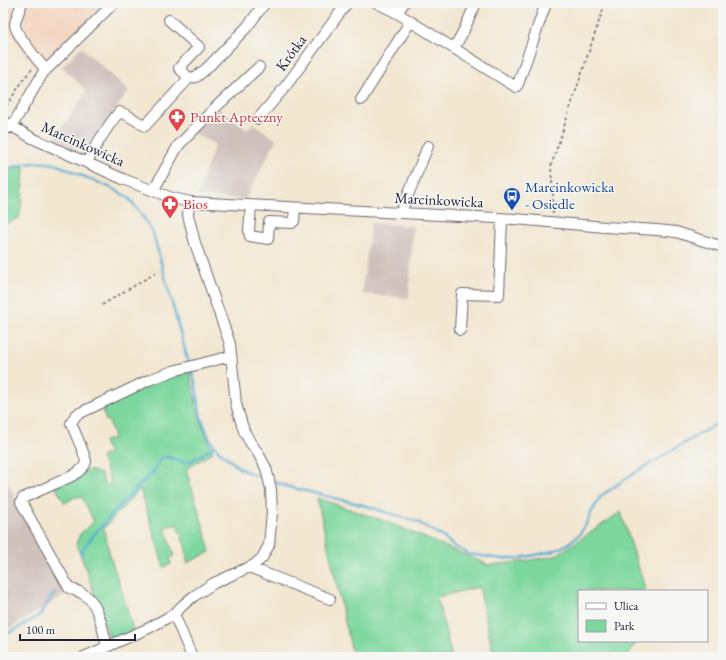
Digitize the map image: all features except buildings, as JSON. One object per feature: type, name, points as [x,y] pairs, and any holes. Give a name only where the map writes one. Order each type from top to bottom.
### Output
[{"type":"street","points":[[6,126],[43,72],[44,67],[114,3]]},
{"type":"street","points":[[87,162],[110,122],[119,112],[145,126],[189,78],[196,77],[247,27],[265,3]]},
{"type":"street","name":"Krótka","points":[[258,119],[285,87],[347,3]]},
{"type":"street","points":[[377,3],[454,48],[516,87],[546,3]]},
{"type":"street","points":[[397,14],[404,3]]},
{"type":"street","points":[[454,48],[476,3]]},
{"type":"street","points":[[21,6],[15,25],[16,30],[44,67]]},
{"type":"street","points":[[169,20],[199,47],[179,68],[189,78]]},
{"type":"street","points":[[361,100],[410,22]]},
{"type":"street","points":[[153,191],[178,146],[217,106],[259,67]]},
{"type":"street","name":"Marcinkowicka","points":[[6,126],[153,191],[189,202],[553,222],[657,230],[676,232],[723,247]]},
{"type":"street","points":[[402,213],[403,207],[428,146]]},
{"type":"street","points":[[84,657],[149,628],[174,614],[188,600],[214,583],[254,565],[262,558],[269,544],[272,513],[268,476],[266,468],[258,453],[244,431],[240,418],[236,404],[230,344],[190,225],[188,215],[189,202]]},
{"type":"street","points":[[251,206],[250,236],[268,239],[269,222],[292,223],[294,221],[295,208]]},
{"type":"street","points":[[460,330],[462,294],[499,295],[502,219]]},
{"type":"street","points":[[107,647],[97,611],[91,600],[84,594],[69,588],[21,502],[23,498],[72,476],[78,472],[86,462],[71,423],[76,415],[149,380],[173,371],[231,356]]},
{"type":"street","points":[[249,567],[330,599]]},
{"type":"street","points":[[174,614],[191,653],[199,657]]},
{"type":"path","points":[[553,222],[552,166],[605,3]]},
{"type":"path","points":[[3,111],[30,71],[44,67]]},
{"type":"path","points":[[3,100],[10,101]]},
{"type":"path","points":[[102,305],[159,271]]},
{"type":"shaded area","points":[[3,3],[105,3],[39,74],[5,26],[12,13],[3,8]]},
{"type":"shaded area","points":[[81,47],[129,91],[111,115],[87,153],[54,139],[87,91],[62,67]]},
{"type":"shaded area","points":[[219,109],[247,130],[253,123],[276,140],[246,199],[197,196],[215,144],[192,133]]},
{"type":"shaded area","points":[[371,223],[413,226],[409,298],[362,294]]},
{"type":"shaded area","points":[[3,474],[66,594],[3,633]]},
{"type":"green space","points":[[24,166],[22,202],[19,218],[3,225],[3,173]]},
{"type":"green space","points":[[189,370],[199,417],[213,452],[186,469],[210,552],[187,563],[186,549],[177,524],[165,527],[174,556],[170,558],[171,564],[164,567],[140,489],[104,528],[110,556],[133,630],[115,640],[109,637],[76,544],[80,534],[94,522],[82,497],[75,497],[65,503],[54,485],[89,470],[101,474],[106,486],[111,483],[101,457],[109,453],[104,441],[114,438],[109,421],[106,421],[101,406],[129,391]]},
{"type":"green space","points":[[317,498],[390,523],[489,565],[555,556],[621,512],[646,590],[578,590],[578,642],[636,642],[627,657],[494,657],[479,587],[437,597],[452,657],[353,657]]},
{"type":"waterway","points":[[3,170],[31,163],[53,164],[64,167],[110,187],[132,202],[153,233],[189,365]]},
{"type":"waterway","points":[[191,370],[195,382],[201,417],[209,438],[216,448],[239,468],[266,479]]},
{"type":"waterway","points":[[272,481],[289,487],[363,505],[418,522],[443,537],[455,547],[469,554],[502,559],[520,558],[554,551],[568,544],[579,535],[601,496],[631,475],[723,420]]},
{"type":"waterway","points":[[82,554],[87,543],[119,506],[155,470],[161,458],[168,457],[187,463],[214,446]]},
{"type":"waterway","points":[[3,636],[40,615],[55,592]]},
{"type":"place","name":"Punkt Apteczny","points":[[177,132]]},
{"type":"place","name":"Marcinkowicka - Osiedle","points":[[512,211]]},
{"type":"place","name":"Bios","points":[[170,219]]}]
